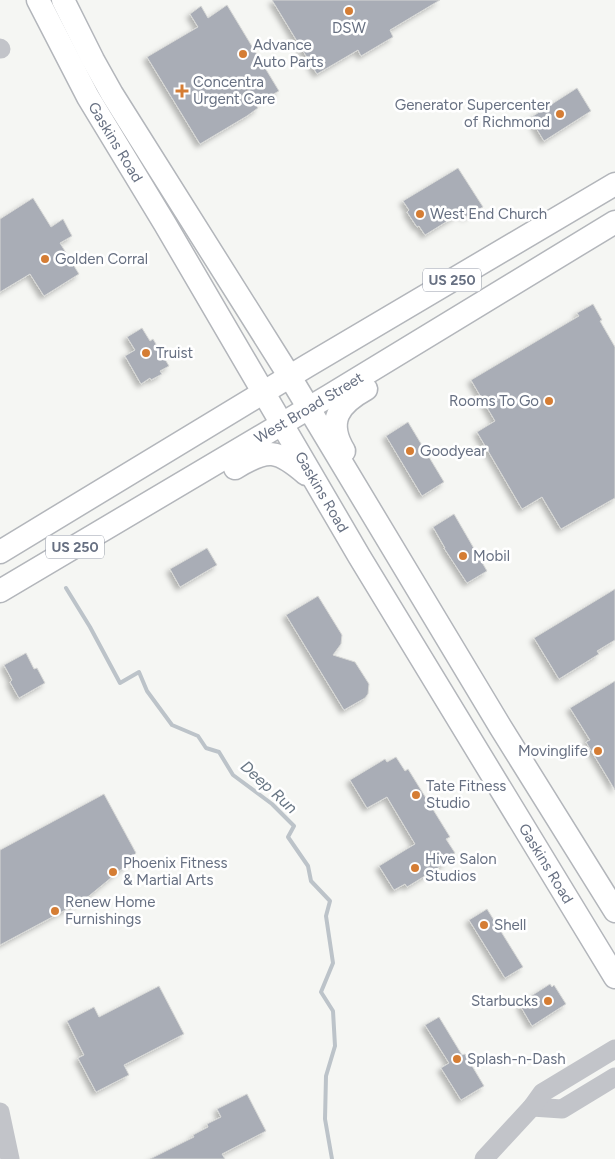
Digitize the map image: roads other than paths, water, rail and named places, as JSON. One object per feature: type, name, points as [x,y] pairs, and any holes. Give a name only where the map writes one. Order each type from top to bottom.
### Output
[{"type":"main road","name":"Gaskins Road","points":[[38,0],[88,97],[264,392],[359,556],[615,977]]},
{"type":"main road","name":"Gaskins Road","points":[[63,0],[112,94],[290,377],[506,737],[615,911]]},
{"type":"main road","name":"US 250","points":[[0,552],[264,392],[615,184]]},
{"type":"main road","name":"West Broad Street","points":[[0,591],[433,333],[615,222]]},
{"type":"main road","points":[[384,535],[376,505],[338,439],[335,426],[336,419],[342,406],[347,401],[379,381],[433,333]]},
{"type":"main road","points":[[113,524],[161,512],[260,454],[273,454],[289,459],[316,482]]},
{"type":"street","points":[[484,1159],[542,1094],[615,1049]]},
{"type":"street","points":[[532,1107],[562,1109],[615,1077]]},
{"type":"street","points":[[0,1112],[10,1159]]},
{"type":"waterway","name":"Deep Run","points":[[66,588],[90,627],[120,683],[139,672],[147,691],[172,725],[198,736],[206,748],[219,752],[233,775],[272,804],[294,826],[288,837],[308,866],[311,881],[330,901],[326,916],[333,963],[321,992],[333,1011],[335,1046],[326,1076],[325,1119],[332,1159]]},
{"type":"place","name":"DSW","points":[[349,11]]},
{"type":"place","name":"Advance Auto Parts","points":[[243,54]]},
{"type":"place","name":"Concentra Urgent Care","points":[[182,91]]},
{"type":"place","name":"Generator Supercenter of Richmond","points":[[560,114]]},
{"type":"place","name":"West End Church","points":[[420,214]]},
{"type":"place","name":"Golden Corral","points":[[45,259]]},
{"type":"place","name":"Truist","points":[[146,353]]},
{"type":"place","name":"Rooms To Go","points":[[549,401]]},
{"type":"place","name":"Goodyear","points":[[410,451]]},
{"type":"place","name":"Mobil","points":[[463,556]]},
{"type":"place","name":"Movinglife","points":[[598,751]]},
{"type":"place","name":"Tate Fitness Studio","points":[[416,795]]},
{"type":"place","name":"Hive Salon Studios","points":[[415,868]]},
{"type":"place","name":"Phoenix Fitness & Martial Arts","points":[[113,872]]},
{"type":"place","name":"Renew Home Furnishings","points":[[55,911]]},
{"type":"place","name":"Shell","points":[[484,925]]},
{"type":"place","name":"Starbucks","points":[[548,1001]]},
{"type":"place","name":"Splash-n-Dash","points":[[457,1059]]}]
